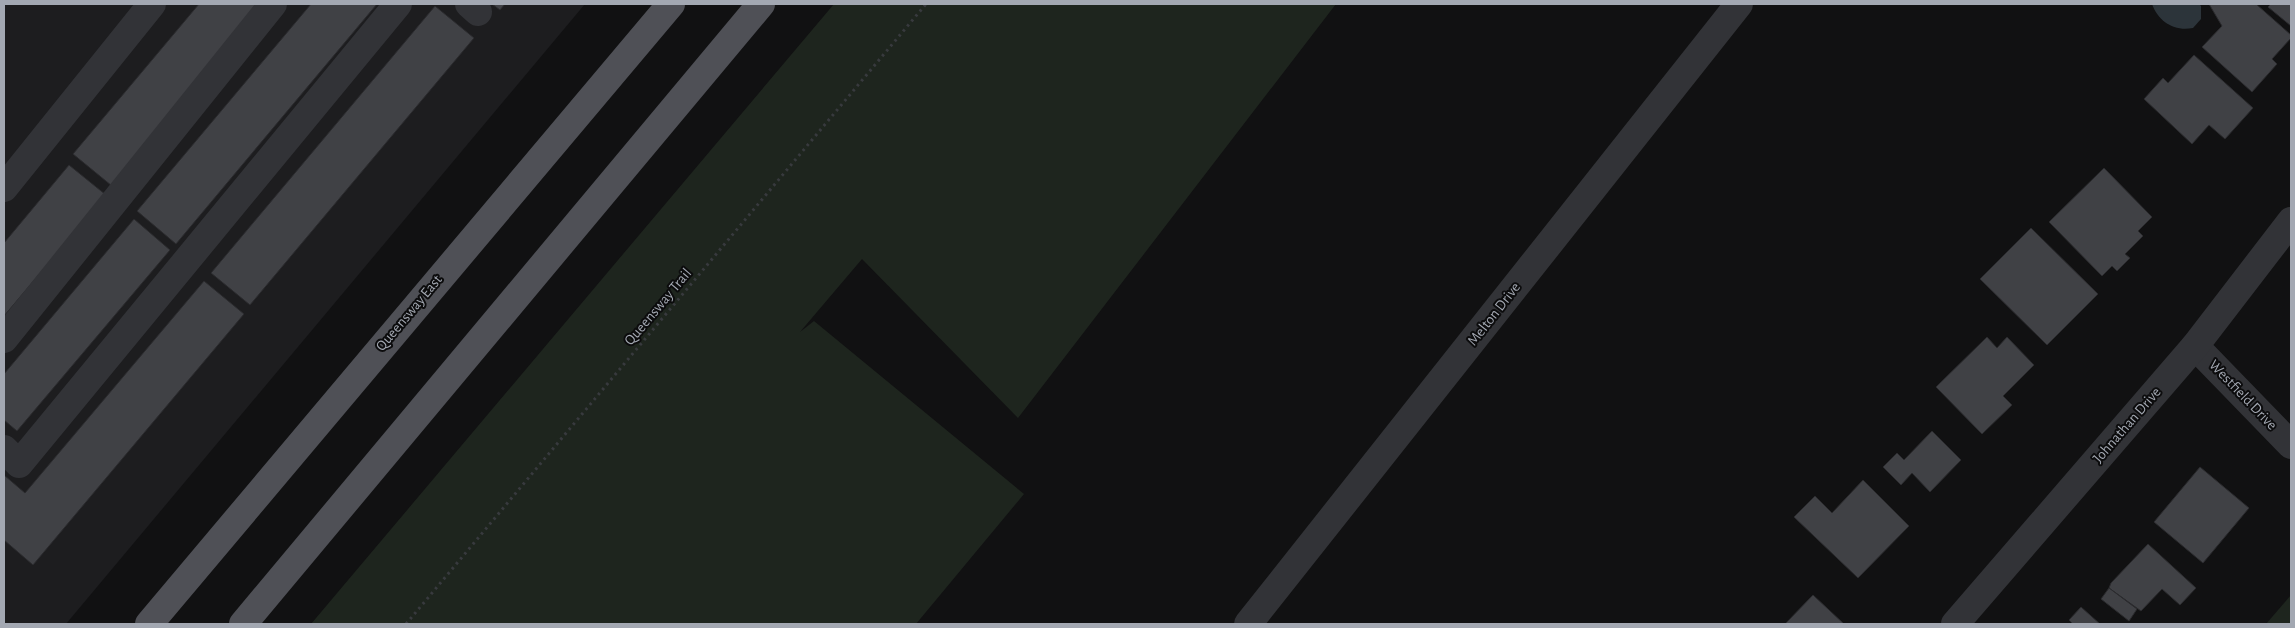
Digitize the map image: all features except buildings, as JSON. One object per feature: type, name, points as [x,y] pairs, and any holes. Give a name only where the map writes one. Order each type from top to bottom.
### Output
[{"type":"main road","name":"Queensway East","points":[[149,624],[671,4]]},
{"type":"main road","points":[[243,624],[761,4]]},
{"type":"street","points":[[4,188],[152,4]]},
{"type":"street","points":[[4,339],[274,4]]},
{"type":"street","points":[[4,449],[19,464],[398,4]]},
{"type":"street","name":"Melton Drive","points":[[1255,622],[1739,4]]},
{"type":"street","name":"Johnathan Drive","points":[[1955,624],[2195,346],[2291,221]]},
{"type":"street","name":"Westfield Drive","points":[[2195,346],[2291,445]]},
{"type":"path","name":"Queensway Trail","points":[[406,624],[926,4]]},
{"type":"shaded area","points":[[4,4],[585,4],[66,624],[4,624]]},
{"type":"shaded area","points":[[834,4],[1336,4],[1018,418],[862,259],[800,332],[814,321],[1024,494],[916,624],[311,624]]},
{"type":"shaded area","points":[[2152,4],[2199,4],[2201,6],[2201,19],[2193,28],[2173,27],[2158,15]]},
{"type":"shaded area","points":[[2291,595],[2291,624],[2266,624]]}]
